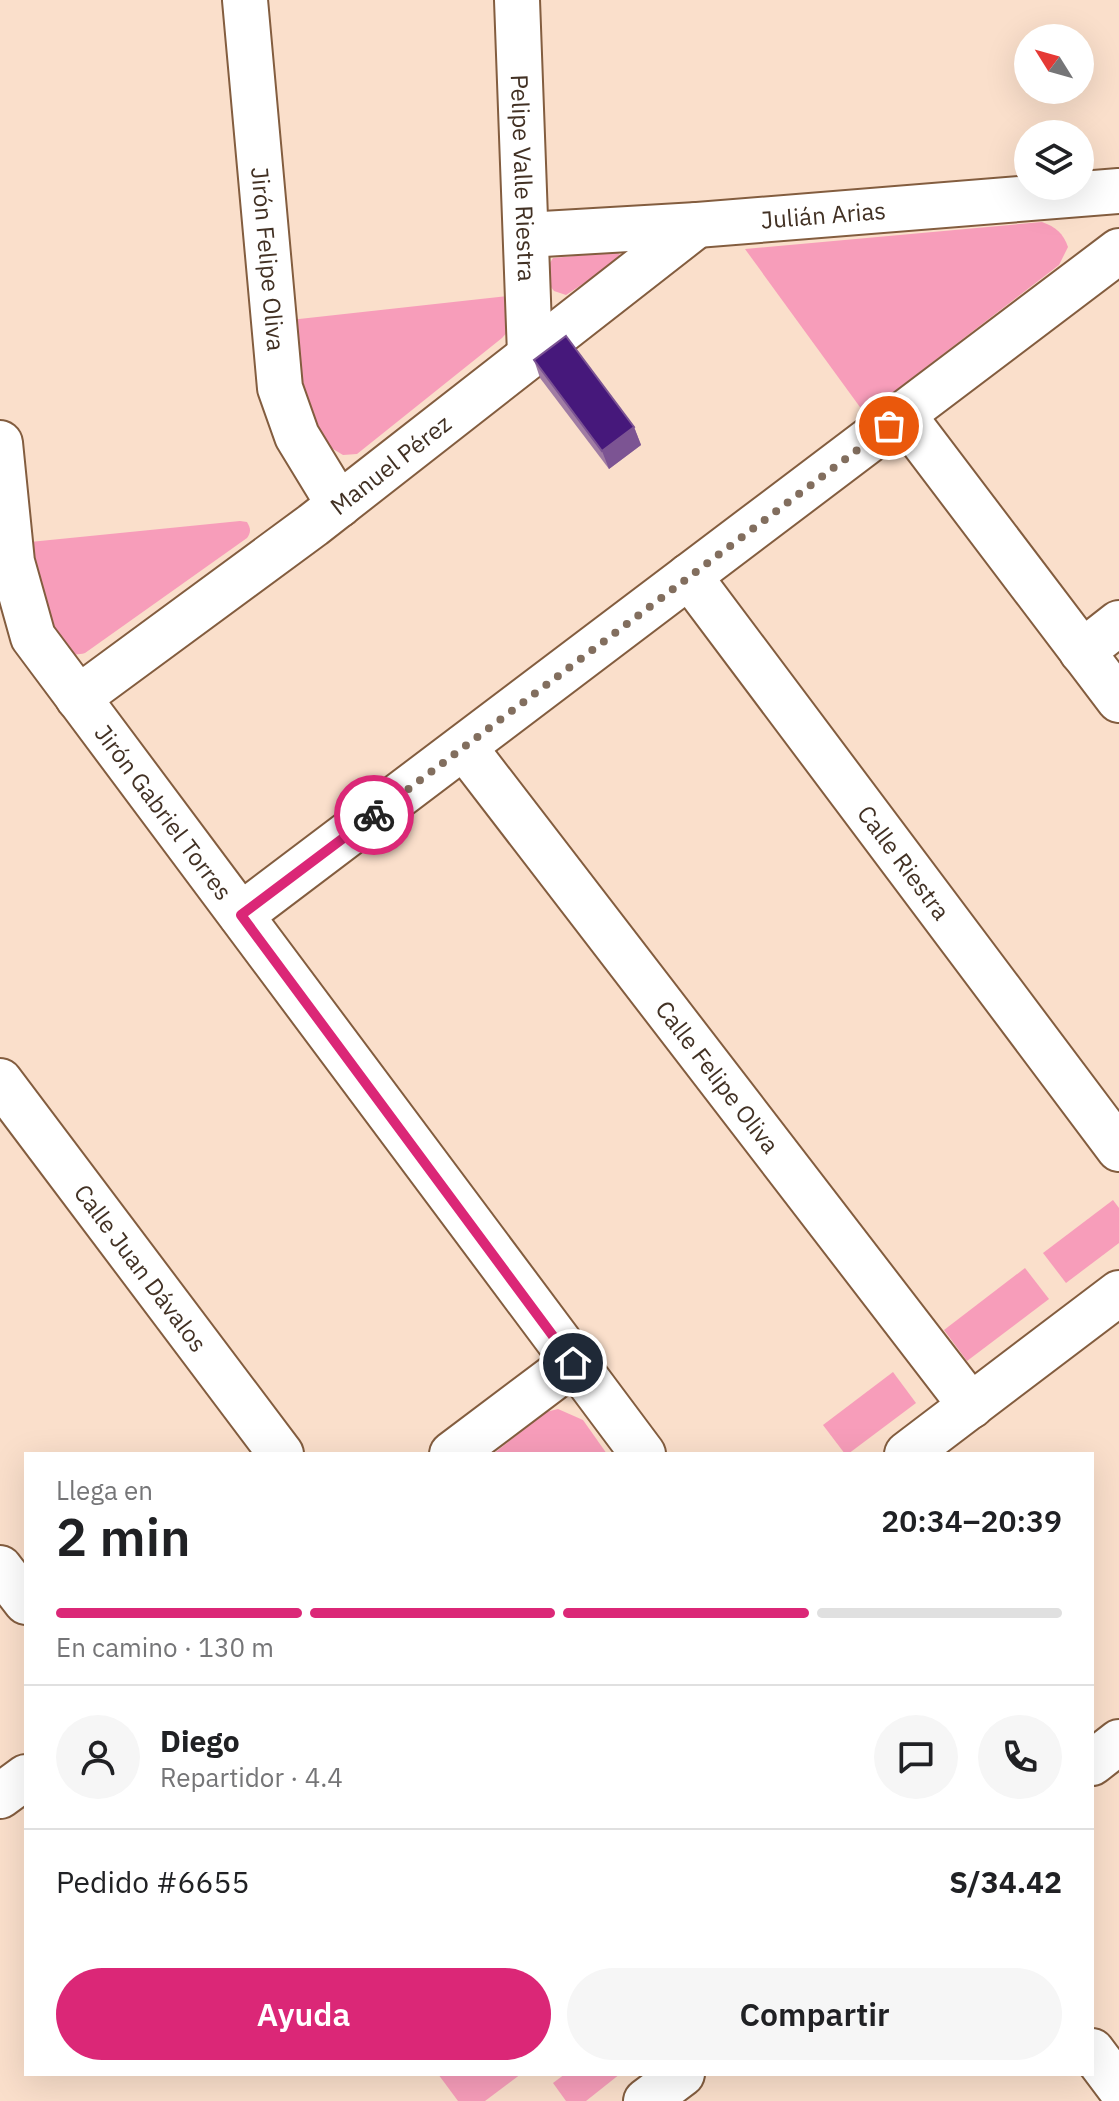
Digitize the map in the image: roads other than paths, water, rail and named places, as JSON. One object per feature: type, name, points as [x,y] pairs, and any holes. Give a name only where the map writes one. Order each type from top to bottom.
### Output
[{"type":"street","name":"Jirón Felipe Oliva","points":[[245,0],[280,388],[297,436],[339,505]]},
{"type":"street","name":"Pelipe Valle Riestra","points":[[517,0],[530,354]]},
{"type":"street","name":"Julián Arias","points":[[526,235],[697,225],[1119,191]]},
{"type":"street","name":"Manuel Pérez","points":[[78,698],[339,505],[697,225]]},
{"type":"street","points":[[241,915],[1119,251]]},
{"type":"street","points":[[903,415],[1119,700]]},
{"type":"street","name":"Jirón Gabriel Torres","points":[[0,443],[6,562],[33,637],[641,1452]]},
{"type":"street","name":"Calle Riestra","points":[[689,576],[1119,1149]]},
{"type":"street","points":[[1082,652],[1119,623]]},
{"type":"street","name":"Calle Felipe Oliva","points":[[464,747],[971,1406]]},
{"type":"street","name":"Calle Juan Dávalos","points":[[0,1081],[279,1452]]},
{"type":"street","points":[[910,1452],[1119,1293]]},
{"type":"street","points":[[455,1452],[573,1363]]},
{"type":"street","points":[[0,1568],[24,1599]]},
{"type":"street","points":[[1094,1761],[1119,1742]]},
{"type":"street","points":[[0,1796],[24,1778]]},
{"type":"street","points":[[1094,2054],[1119,2087]]},
{"type":"street","points":[[646,2101],[679,2076]]}]
